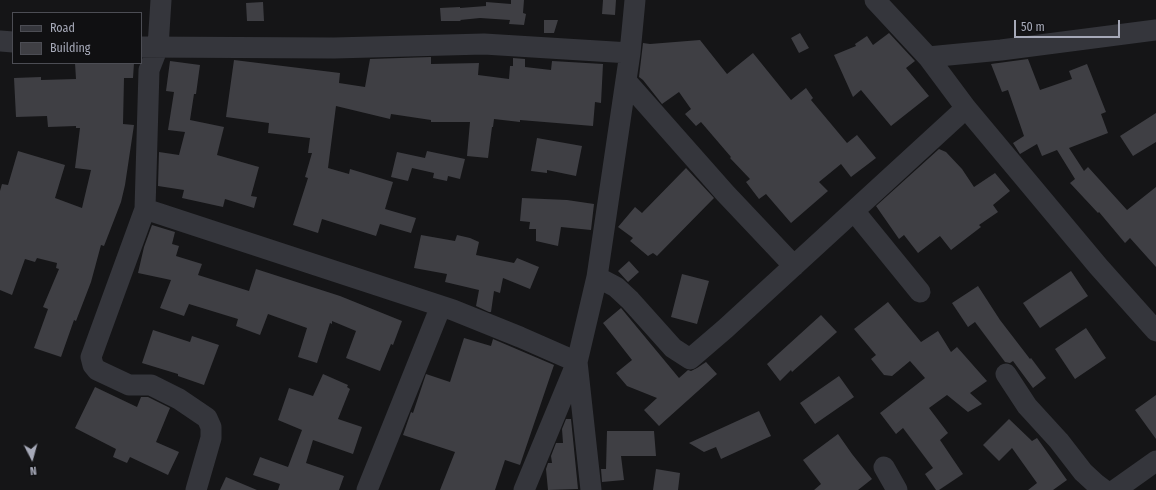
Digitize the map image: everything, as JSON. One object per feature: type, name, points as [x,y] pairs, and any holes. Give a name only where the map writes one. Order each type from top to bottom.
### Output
[{"type":"street","points":[[161,0],[149,47],[145,210],[91,357],[97,370],[129,385],[150,385],[179,400],[207,418],[211,427],[211,438],[196,490]]},
{"type":"street","points":[[524,490],[577,362],[597,276],[630,53],[635,0]]},
{"type":"street","points":[[875,0],[928,57],[966,108],[1098,266],[1156,331]]},
{"type":"street","points":[[928,57],[1001,50],[1156,30]]},
{"type":"street","points":[[0,41],[12,42]]},
{"type":"street","points":[[149,47],[334,48],[484,44],[630,53]]},
{"type":"street","points":[[626,81],[725,192],[794,266]]},
{"type":"street","points":[[597,276],[616,287],[630,300],[673,348],[690,359],[725,329],[966,108]]},
{"type":"street","points":[[145,210],[441,306],[520,337],[577,362]]},
{"type":"street","points":[[854,211],[920,292]]},
{"type":"street","points":[[367,490],[441,306]]},
{"type":"street","points":[[577,362],[591,490]]},
{"type":"street","points":[[1006,374],[1027,406],[1059,441],[1083,472],[1104,490]]},
{"type":"street","points":[[1115,490],[1156,461]]},
{"type":"street","points":[[884,467],[897,490]]},
{"type":"building","points":[[511,0],[524,0],[523,13],[526,14],[524,25],[509,24],[510,20],[480,18],[460,20],[461,21],[441,21],[440,8],[486,6],[486,2],[511,4]]},
{"type":"building","points":[[603,0],[616,0],[615,15],[602,14]]},
{"type":"building","points":[[263,2],[264,21],[247,21],[246,3]]},
{"type":"building","points":[[544,20],[558,20],[554,33],[544,33]]},
{"type":"building","points":[[800,33],[809,48],[799,53],[791,38]]},
{"type":"building","points":[[889,33],[915,61],[906,68],[929,96],[891,126],[861,90],[853,97],[834,55],[856,46],[855,44],[867,36],[873,45]]},
{"type":"building","points":[[700,40],[727,74],[753,53],[791,100],[806,88],[813,98],[811,100],[847,143],[857,135],[876,158],[851,177],[841,164],[819,182],[828,191],[791,223],[766,194],[759,199],[746,182],[750,179],[730,158],[731,157],[701,122],[696,126],[685,114],[691,109],[679,92],[662,104],[639,77],[643,43],[650,44]]},
{"type":"building","points":[[431,57],[431,64],[479,63],[478,75],[509,79],[510,66],[513,66],[513,58],[525,59],[525,67],[551,70],[552,61],[603,64],[601,103],[595,102],[593,126],[494,119],[488,158],[467,156],[470,122],[431,122],[431,120],[391,114],[390,119],[336,106],[328,168],[349,174],[350,169],[393,182],[385,209],[416,218],[411,233],[380,224],[376,236],[322,219],[318,233],[293,225],[308,178],[305,177],[312,153],[308,153],[310,138],[268,133],[269,123],[226,117],[234,60],[340,73],[339,83],[365,87],[370,59]]},
{"type":"building","points":[[1028,59],[1040,90],[1072,79],[1069,71],[1087,64],[1106,112],[1101,114],[1108,133],[1069,148],[1084,171],[1088,167],[1127,210],[1156,187],[1156,267],[1130,238],[1125,243],[1099,212],[1098,213],[1070,183],[1075,179],[1057,150],[1042,156],[1037,144],[1020,154],[1013,143],[1024,136],[1008,90],[1002,92],[991,64]]},
{"type":"building","points":[[170,61],[200,65],[196,94],[194,94],[190,120],[224,127],[217,155],[259,167],[251,196],[257,197],[254,208],[225,199],[223,207],[182,198],[184,190],[158,186],[159,152],[179,155],[185,132],[168,130],[174,92],[166,91]]},
{"type":"building","points":[[75,64],[134,64],[133,78],[124,78],[123,124],[134,125],[121,202],[104,246],[101,245],[91,282],[76,321],[74,320],[61,357],[34,348],[48,309],[43,307],[59,269],[56,268],[57,263],[37,258],[35,262],[25,259],[12,295],[0,290],[0,191],[2,184],[8,185],[18,151],[65,165],[55,198],[82,208],[91,170],[75,168],[80,128],[76,128],[76,126],[48,127],[47,116],[16,117],[14,78],[41,77],[41,80],[76,79]]},
{"type":"building","points":[[1156,113],[1156,142],[1133,156],[1120,136]]},
{"type":"building","points":[[537,138],[582,146],[576,176],[547,170],[547,173],[531,171]]},
{"type":"building","points":[[939,149],[946,152],[962,169],[974,187],[995,173],[1010,191],[993,205],[998,212],[979,225],[981,227],[951,250],[940,236],[918,253],[904,235],[899,239],[876,206]]},
{"type":"building","points":[[427,151],[465,159],[460,179],[448,176],[447,181],[433,178],[434,173],[412,168],[408,181],[391,177],[397,152],[425,158]]},
{"type":"building","points":[[686,168],[714,198],[657,256],[653,253],[648,256],[630,241],[633,238],[618,227],[635,207],[642,213]]},
{"type":"building","points":[[522,198],[567,200],[594,204],[591,230],[561,227],[558,246],[536,241],[536,229],[529,229],[530,222],[520,221]]},
{"type":"building","points":[[152,225],[175,232],[172,244],[179,246],[176,256],[202,264],[198,275],[249,291],[256,269],[340,296],[402,321],[393,345],[391,344],[380,371],[346,358],[356,331],[332,321],[332,324],[330,323],[317,363],[298,357],[307,328],[268,314],[260,335],[236,326],[238,319],[189,304],[184,316],[160,308],[171,280],[138,273],[144,247]]},
{"type":"building","points":[[421,235],[455,241],[457,235],[470,238],[479,242],[476,255],[514,263],[517,258],[539,267],[530,289],[503,278],[500,293],[494,291],[491,312],[489,312],[476,306],[479,290],[445,282],[447,274],[414,268]]},
{"type":"building","points":[[629,261],[639,272],[628,282],[618,271]]},
{"type":"building","points":[[1071,271],[1088,296],[1040,328],[1023,303]]},
{"type":"building","points":[[682,274],[709,281],[697,324],[671,317]]},
{"type":"building","points":[[978,286],[1000,320],[1046,378],[1033,388],[1013,361],[1010,363],[1005,362],[975,322],[968,327],[952,303]]},
{"type":"building","points":[[888,302],[921,342],[938,331],[951,352],[957,347],[987,381],[970,393],[982,404],[968,412],[947,395],[929,408],[948,433],[940,440],[963,474],[939,490],[936,490],[925,474],[933,468],[903,428],[896,434],[880,413],[925,378],[910,361],[892,376],[884,375],[871,359],[876,355],[854,329]]},
{"type":"building","points":[[621,308],[679,378],[688,370],[691,371],[706,362],[717,374],[659,426],[644,410],[657,398],[627,386],[616,373],[632,360],[603,323]]},
{"type":"building","points":[[821,315],[837,332],[780,381],[767,364]]},
{"type":"building","points":[[1086,328],[1106,358],[1075,379],[1055,349]]},
{"type":"building","points":[[153,330],[190,342],[192,336],[219,345],[204,385],[178,376],[178,374],[142,363]]},
{"type":"building","points":[[464,338],[491,346],[493,339],[554,365],[520,465],[505,460],[495,490],[440,490],[455,452],[403,435],[411,412],[413,413],[426,374],[450,382]]},
{"type":"building","points":[[323,374],[348,385],[347,387],[350,389],[338,419],[362,427],[353,454],[313,440],[306,463],[344,476],[339,490],[278,490],[280,484],[253,475],[260,457],[288,467],[302,430],[278,420],[289,388],[313,396]]},
{"type":"building","points":[[839,376],[854,397],[815,424],[800,403]]},
{"type":"building","points":[[95,387],[137,407],[141,397],[148,397],[170,408],[156,442],[179,452],[168,475],[130,457],[127,463],[113,457],[116,449],[75,428]]},
{"type":"building","points":[[1156,395],[1156,439],[1135,410]]},
{"type":"building","points":[[759,411],[771,436],[721,459],[716,447],[704,452],[689,443]]},
{"type":"building","points":[[566,419],[571,419],[578,489],[548,490],[546,469],[548,463],[552,463],[551,456],[556,443],[563,443],[562,429]]},
{"type":"building","points":[[1009,419],[1032,441],[1037,438],[1067,480],[1053,490],[1028,490],[1037,483],[1012,448],[999,461],[983,445]]},
{"type":"building","points":[[607,431],[654,431],[656,456],[621,456],[624,480],[602,482],[601,469],[606,469]]},
{"type":"building","points":[[838,434],[872,479],[858,490],[814,490],[821,484],[803,460]]},
{"type":"building","points":[[656,469],[680,473],[678,490],[653,490]]},
{"type":"building","points":[[226,477],[257,490],[220,490]]}]
